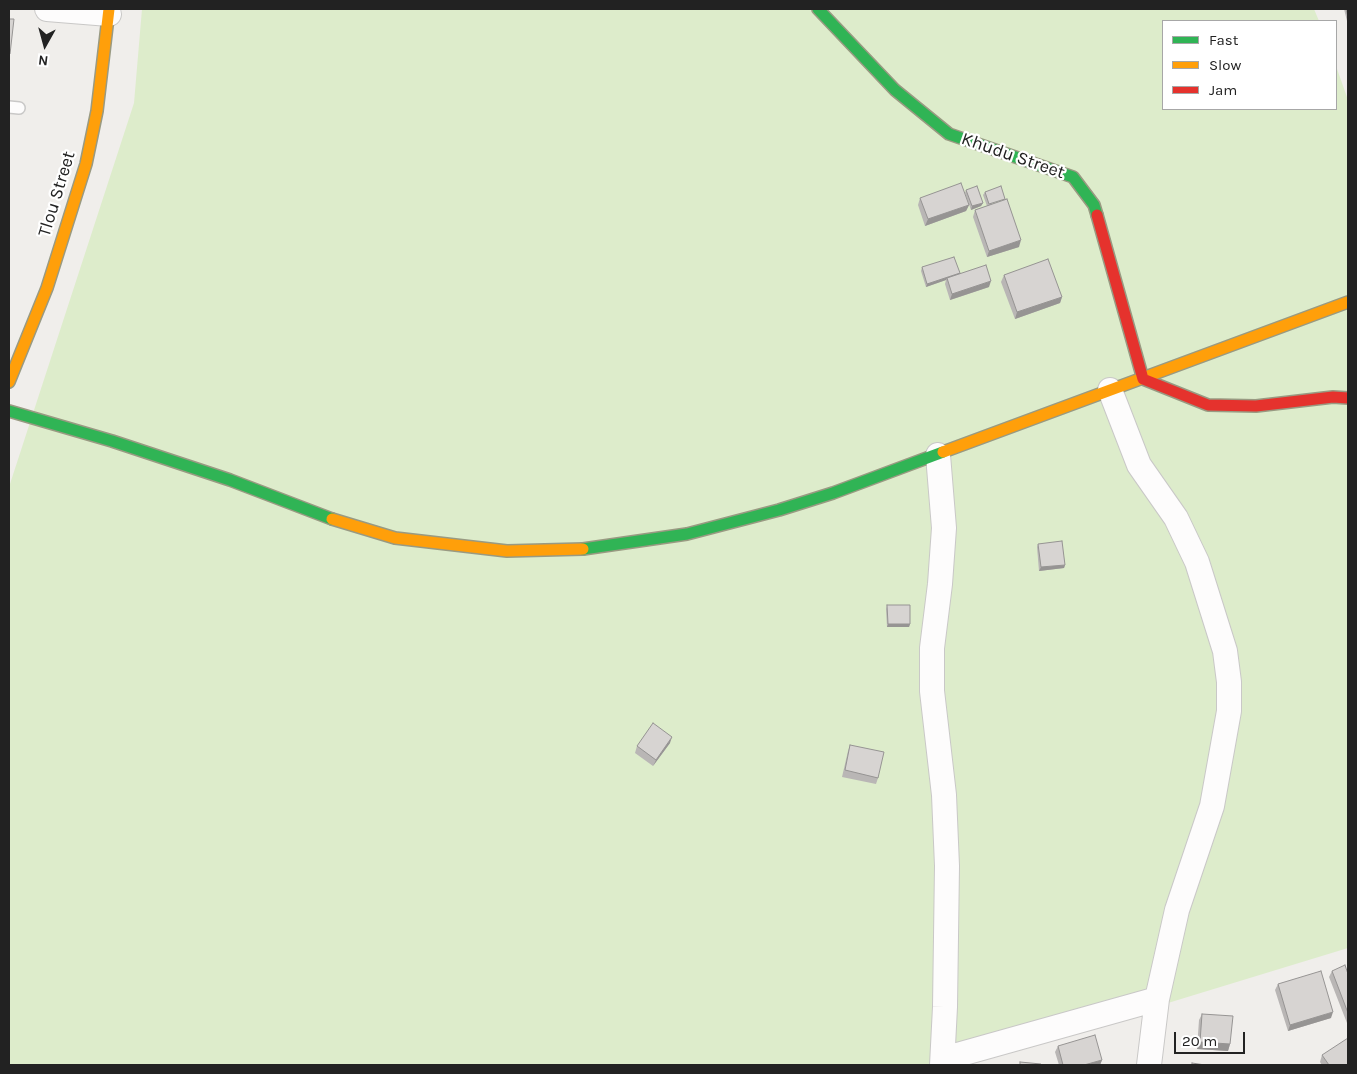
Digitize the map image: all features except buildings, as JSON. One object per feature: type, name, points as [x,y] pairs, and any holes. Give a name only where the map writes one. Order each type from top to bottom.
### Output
[{"type":"street","points":[[47,9],[109,11]]},
{"type":"street","name":"Khudu Street","points":[[818,9],[895,90],[949,134],[1073,176],[1094,206],[1143,379]]},
{"type":"street","name":"Tlou Street","points":[[9,382],[47,288],[86,164],[98,111],[109,11]]},
{"type":"street","points":[[9,412],[112,441],[230,480],[323,516],[394,538],[507,551],[550,551],[603,547],[687,534],[779,510],[938,455],[1348,302]]},
{"type":"street","points":[[1143,379],[1208,405],[1256,406],[1334,397],[1348,398]]},
{"type":"street","points":[[1110,390],[1139,466],[1176,518],[1197,562],[1225,651],[1229,682],[1229,711],[1212,806],[1177,910],[1158,998],[1149,1065]]},
{"type":"street","points":[[938,455],[944,528],[940,584],[932,648],[932,691],[944,795],[947,866],[942,1062],[1158,998]]},
{"type":"green space","points":[[142,9],[1314,9],[1319,20],[1162,20],[1162,110],[1337,110],[1337,69],[1348,100],[1348,948],[965,1065],[9,1065],[9,487],[134,103]]},
{"type":"traffic: fast","points":[[818,9],[895,90],[949,134],[1073,177],[1094,205],[1097,215]]},
{"type":"traffic: fast","points":[[9,411],[112,441],[230,480],[332,519]]},
{"type":"traffic: fast","points":[[583,549],[687,534],[779,510],[833,493],[943,452]]},
{"type":"traffic: slow","points":[[9,382],[47,288],[86,164],[97,111],[109,9]]},
{"type":"traffic: slow","points":[[943,452],[1348,302]]},
{"type":"traffic: slow","points":[[332,519],[395,538],[507,551],[583,549]]},
{"type":"traffic: jam","points":[[1097,215],[1143,379],[1208,405],[1256,406],[1333,397],[1348,398]]}]
